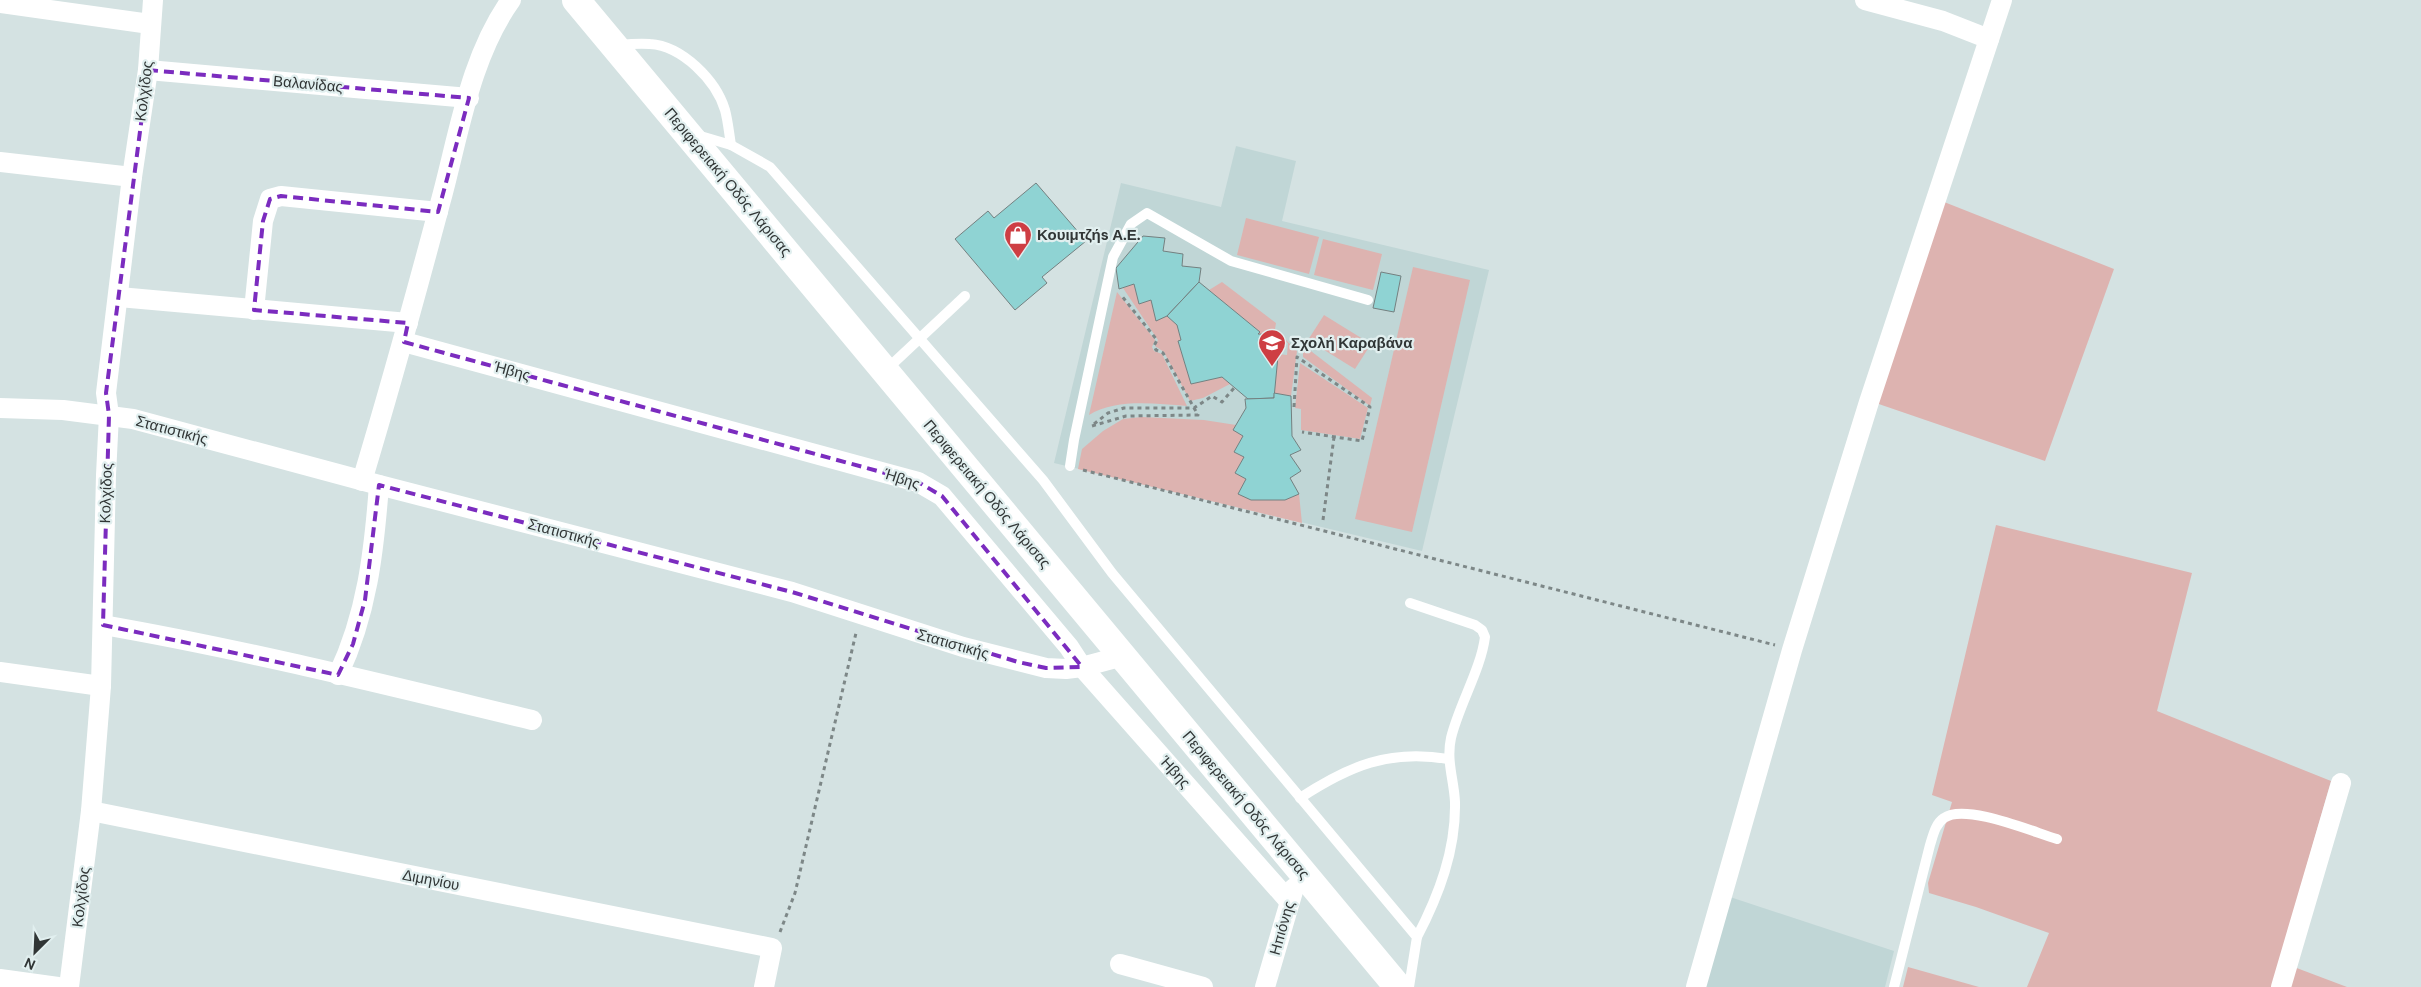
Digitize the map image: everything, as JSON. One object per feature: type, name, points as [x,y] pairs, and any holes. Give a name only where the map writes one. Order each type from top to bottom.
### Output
[{"type":"highway","name":"Περιφερειακή Οδός Λάρισας","points":[[576,0],[1398,987]]},
{"type":"street","name":"Κολχίδος","points":[[70,987],[91,811],[101,686],[109,415],[106,393],[132,177],[148,70],[153,0]]},
{"type":"street","points":[[338,675],[353,644],[365,600],[376,529],[370,483],[406,333],[469,98],[485,49],[494,28],[510,0]]},
{"type":"street","points":[[1865,0],[1943,21],[1989,40]]},
{"type":"street","points":[[1696,987],[1792,650],[1869,402],[2002,0]]},
{"type":"street","points":[[0,3],[150,24]]},
{"type":"street","name":"Βαλανίδας","points":[[148,70],[469,98]]},
{"type":"street","points":[[0,162],[132,177]]},
{"type":"street","points":[[254,310],[263,221],[270,199],[281,196],[438,212]]},
{"type":"street","name":"Ήβης","points":[[119,297],[254,310],[406,333],[918,482],[942,496],[1068,647],[1082,667],[1290,901]]},
{"type":"street","name":"Στατιστικής","points":[[0,408],[63,410],[109,415],[150,423],[370,483],[792,592],[937,639],[1018,662],[1066,670],[1122,656]]},
{"type":"street","points":[[104,625],[161,634],[532,720]]},
{"type":"street","points":[[0,672],[101,686]]},
{"type":"street","points":[[2281,987],[2342,783]]},
{"type":"street","name":"Διμηνίου","points":[[91,811],[772,948]]},
{"type":"street","name":"Ηπιόνης","points":[[1265,987],[1301,870]]},
{"type":"street","points":[[764,987],[772,948]]},
{"type":"street","points":[[1120,964],[1204,987]]},
{"type":"street","points":[[0,979],[58,987]]},
{"type":"lane","points":[[613,45],[652,44],[674,51],[692,61],[718,94],[725,110],[732,145]]},
{"type":"lane","points":[[687,133],[732,145],[770,167],[1043,480],[1112,573],[1417,937]]},
{"type":"lane","points":[[1070,466],[1113,257],[1131,224],[1147,213],[1231,261],[1368,300]]},
{"type":"lane","points":[[885,371],[965,296]]},
{"type":"lane","points":[[1409,987],[1417,937],[1438,891],[1450,852],[1455,822],[1455,798],[1448,760],[1451,739],[1485,637],[1482,630],[1475,625],[1410,603]]},
{"type":"lane","points":[[1300,798],[1331,778],[1368,763],[1398,756],[1422,755],[1448,760]]},
{"type":"lane","points":[[1894,987],[1935,828],[1944,818],[1958,813],[1976,814],[2056,839]]},
{"type":"path","points":[[1108,278],[1157,340],[1154,346],[1156,350],[1163,353],[1194,408],[1198,415],[1126,416],[1089,427],[1108,413],[1124,408],[1194,408],[1212,396],[1222,402],[1234,388]]},
{"type":"path","points":[[1294,407],[1297,357],[1370,407],[1362,441],[1302,432]]},
{"type":"path","points":[[1323,520],[1334,437]]},
{"type":"path","points":[[1070,466],[1792,650]]},
{"type":"path","points":[[772,948],[786,919],[795,892],[860,614]]},
{"type":"highlighted area","points":[[148,70],[469,98],[438,212],[281,196],[270,199],[263,221],[254,310],[408,323],[404,342],[918,482],[942,496],[1082,667],[1046,668],[1018,662],[792,592],[379,485],[365,600],[353,644],[338,675],[103,625],[109,415],[106,393]]},
{"type":"shaded area","name":"Σχολή Καραβάνα","points":[[1236,146],[1296,161],[1282,221],[1489,270],[1422,551],[1054,463],[1121,183],[1221,207]]},
{"type":"shaded area","points":[[1934,198],[2114,269],[2045,461],[1870,401]]},
{"type":"shaded area","points":[[1246,218],[1319,237],[1309,274],[1237,255]]},
{"type":"shaded area","points":[[1323,239],[1382,254],[1373,290],[1314,275]]},
{"type":"shaded area","points":[[1413,267],[1470,280],[1412,532],[1355,519]]},
{"type":"shaded area","points":[[1222,282],[1276,323],[1274,335],[1258,334],[1260,332],[1209,290]]},
{"type":"shaded area","points":[[1134,284],[1139,304],[1151,300],[1156,320],[1167,316],[1177,325],[1181,340],[1178,342],[1191,384],[1222,377],[1230,384],[1203,398],[1190,401],[1164,352],[1155,346],[1158,340],[1123,288]]},
{"type":"shaded area","points":[[1117,292],[1155,340],[1152,347],[1154,351],[1162,354],[1187,406],[1149,403],[1124,404],[1112,406],[1089,415]]},
{"type":"shaded area","points":[[1324,315],[1371,344],[1355,369],[1308,340]]},
{"type":"shaded area","points":[[1284,338],[1297,351],[1291,396],[1274,393],[1278,354],[1287,355],[1288,343],[1282,340]]},
{"type":"shaded area","points":[[1303,345],[1372,398],[1370,406],[1303,357]]},
{"type":"shaded area","points":[[1300,363],[1368,408],[1360,439],[1301,430],[1301,409],[1295,408]]},
{"type":"shaded area","points":[[1142,417],[1204,420],[1236,425],[1243,436],[1234,452],[1244,457],[1235,473],[1285,500],[1299,494],[1302,523],[1078,469],[1082,449],[1103,431],[1123,419]]},
{"type":"shaded area","points":[[1996,525],[2192,573],[2157,711],[2331,781],[2272,987],[2027,987],[2049,933],[1976,907],[1929,893],[1928,883],[1952,802],[1932,795]]},
{"type":"shaded area","points":[[1724,895],[1894,951],[1885,987],[1698,987]]},
{"type":"shaded area","points":[[1908,967],[1979,987],[1903,987]]},
{"type":"shaded area","points":[[2294,967],[2347,987],[2288,987]]},
{"type":"building","name":"Κουιμτζήs Α.Ε.","points":[[1036,183],[1086,241],[1042,277],[1047,283],[1015,310],[955,239],[988,211],[994,218]]},
{"type":"building","points":[[1143,236],[1165,238],[1163,251],[1183,254],[1182,266],[1201,268],[1199,282],[1167,316],[1156,321],[1151,300],[1139,304],[1134,284],[1119,289],[1116,268]]},
{"type":"building","points":[[1381,272],[1401,276],[1394,312],[1373,308]]},
{"type":"building","points":[[1199,282],[1260,332],[1258,334],[1280,335],[1274,398],[1248,399],[1222,377],[1191,384],[1178,341],[1181,340],[1177,325],[1167,316]]},
{"type":"building","points":[[1274,393],[1291,396],[1292,436],[1301,450],[1290,455],[1301,471],[1290,478],[1299,494],[1285,500],[1251,500],[1238,494],[1246,479],[1235,473],[1244,457],[1234,452],[1243,436],[1233,430],[1246,408],[1245,399],[1274,398]]},
{"type":"place","name":"Κουιμτζήs Α.Ε.","points":[[1018,259]]},
{"type":"place","name":"Σχολή Καραβάνα","points":[[1272,367]]}]
